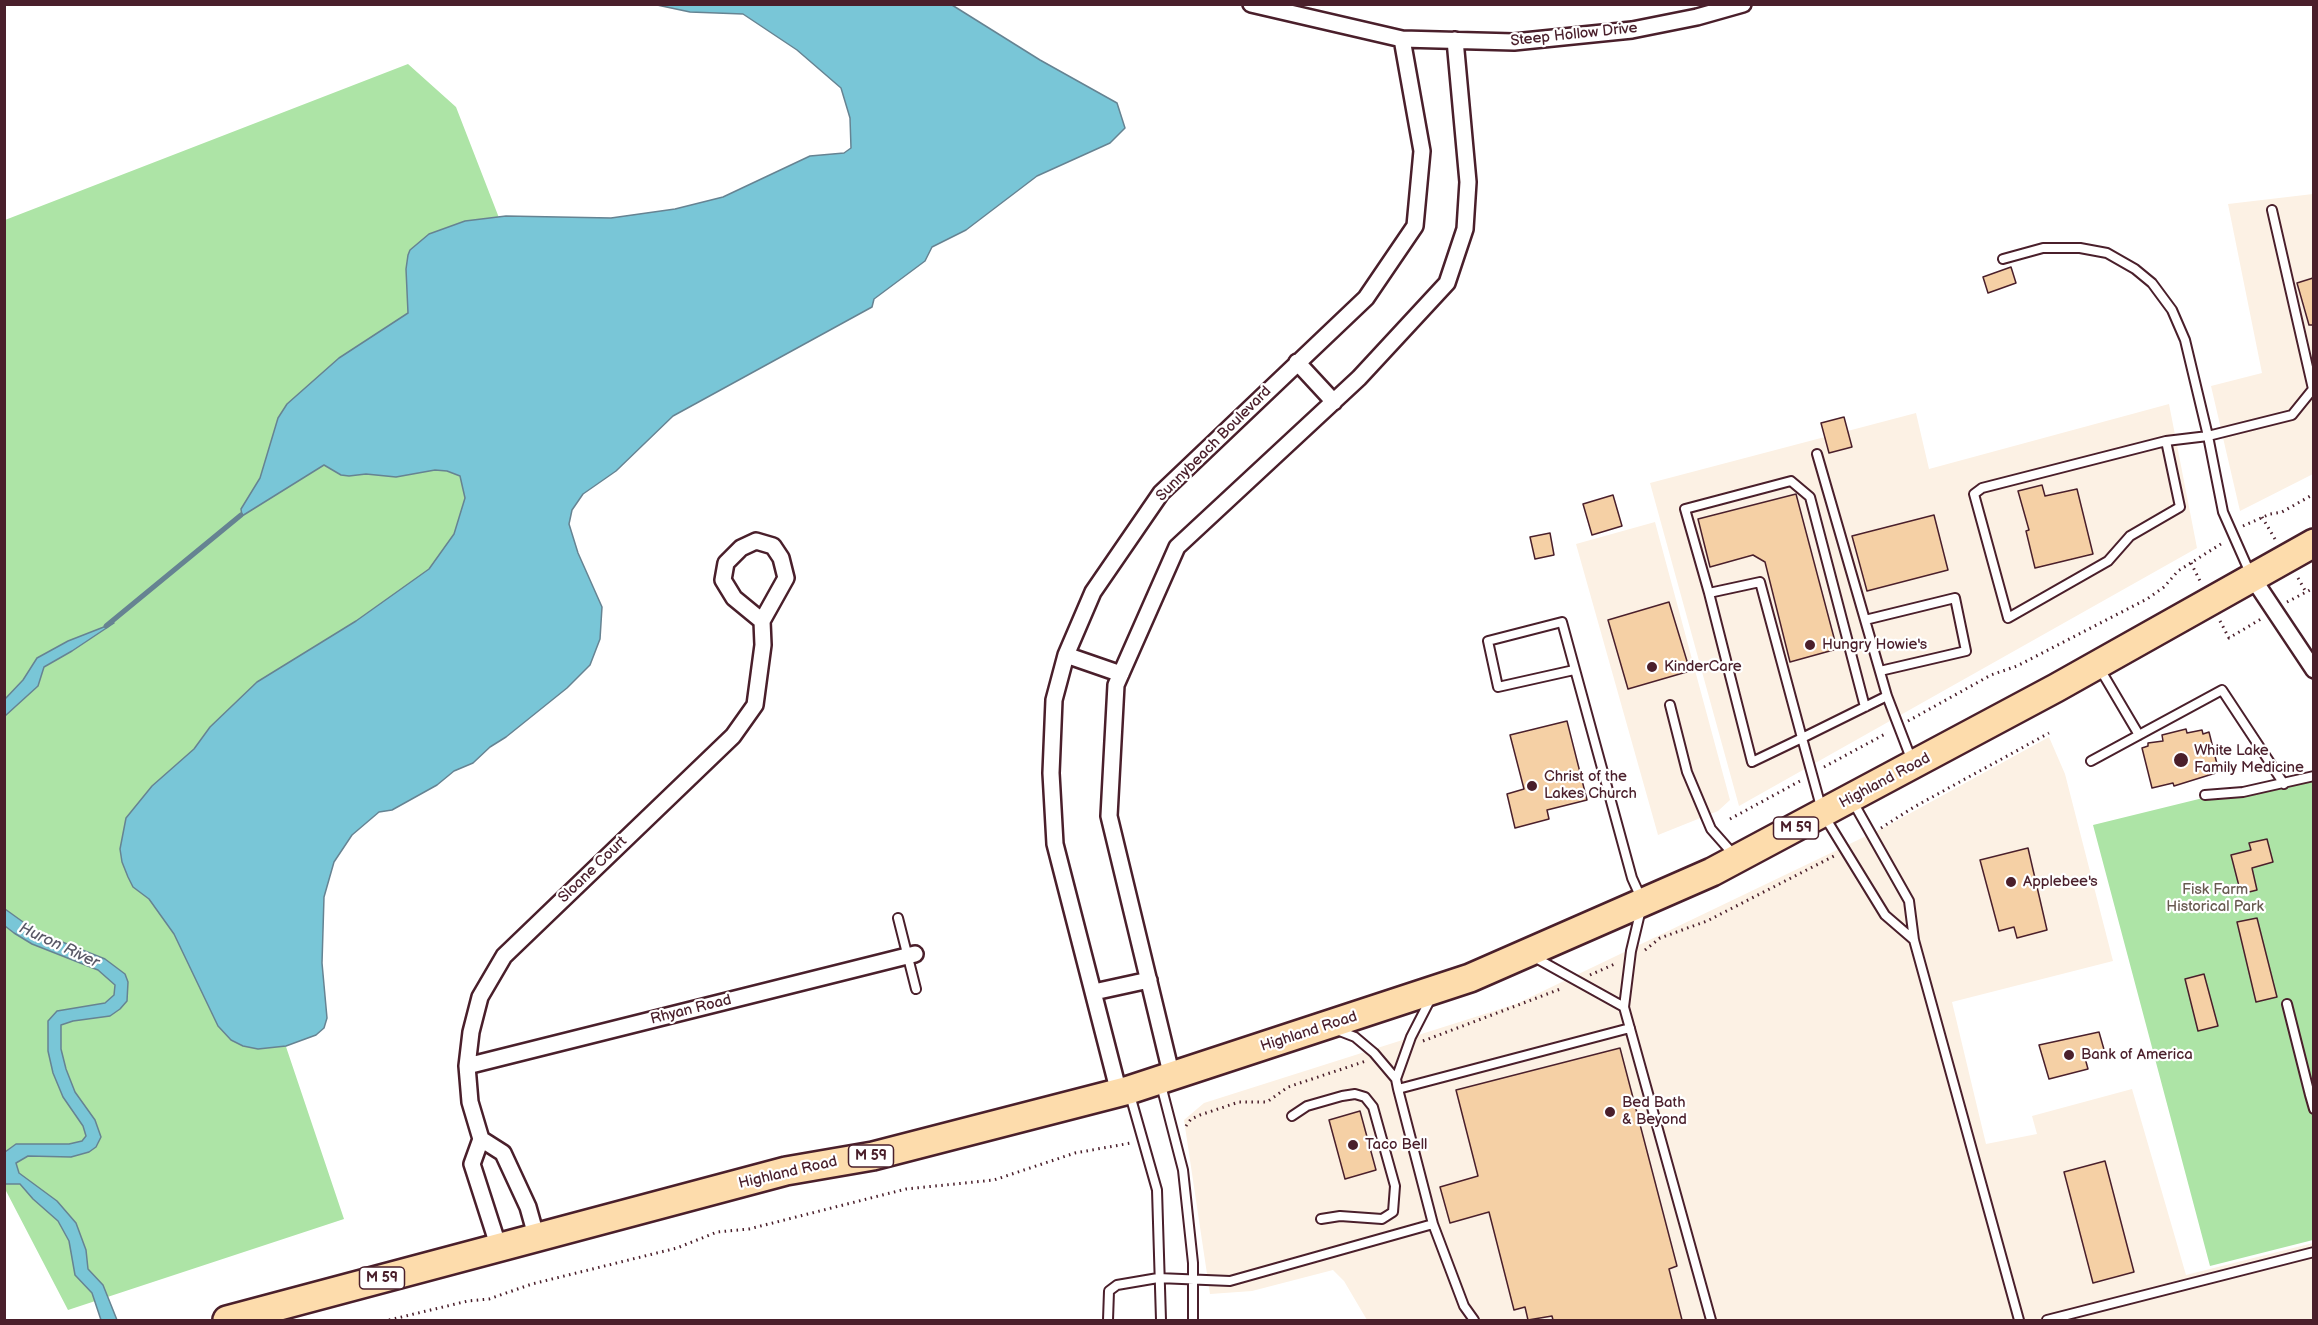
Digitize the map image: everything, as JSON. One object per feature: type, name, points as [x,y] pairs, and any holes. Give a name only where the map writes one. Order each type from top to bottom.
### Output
[{"type":"highway","name":"Highland Road","points":[[227,1320],[786,1171],[873,1155],[1124,1092],[1435,990],[1529,954],[1737,859],[1914,765],[2313,543]]},
{"type":"street","name":"Steep Hollow Drive","points":[[1251,4],[1402,39],[1514,42],[1561,39],[1654,26],[1743,4]]},
{"type":"street","name":"Sunnybeach Boulevard","points":[[1124,1092],[1094,992],[1055,844],[1051,773],[1054,700],[1066,655],[1093,592],[1161,493],[1366,298],[1414,225],[1422,151],[1402,39]]},
{"type":"street","points":[[1166,1079],[1149,980],[1109,816],[1116,685],[1177,547],[1359,378],[1447,282],[1465,229],[1468,182],[1455,40]]},
{"type":"street","points":[[1297,362],[1334,402]]},
{"type":"street","name":"Sloane Court","points":[[481,1138],[470,1102],[467,1066],[471,1032],[480,997],[504,956],[734,736],[754,705],[763,645],[762,621],[786,578],[782,558],[773,546],[756,541],[741,548],[726,563],[723,580],[734,598],[762,621]]},
{"type":"street","points":[[2252,577],[2313,670]]},
{"type":"street","points":[[1066,655],[1121,674]]},
{"type":"street","name":"Rhyan Road","points":[[467,1066],[911,954]]},
{"type":"street","points":[[1094,992],[1149,980]]},
{"type":"street","points":[[499,1248],[472,1164],[481,1138],[503,1154],[528,1207],[537,1239]]},
{"type":"lane","points":[[2166,441],[2180,507],[2130,536],[2108,561],[2008,618],[1974,494],[1982,488],[2166,441],[2208,436],[2292,415],[2313,388],[2272,210]]},
{"type":"lane","points":[[2003,259],[2043,248],[2080,248],[2107,253],[2136,269],[2152,283],[2172,310],[2185,340],[2223,512],[2252,577]]},
{"type":"lane","points":[[1817,454],[1887,696],[1914,765]]},
{"type":"lane","points":[[1865,707],[1810,497],[1791,481],[1685,510],[1709,593],[1752,762],[1802,738],[1865,707],[1887,696]]},
{"type":"lane","points":[[1709,593],[1760,582],[1823,814],[1885,915],[1914,940]]},
{"type":"lane","points":[[1865,620],[1954,598],[1966,651],[1880,671]]},
{"type":"lane","points":[[1574,670],[1498,687],[1488,641],[1562,622],[1632,878],[1643,903],[1630,951],[1624,1007],[1711,1320]]},
{"type":"lane","points":[[2098,664],[2139,735]]},
{"type":"lane","points":[[2091,761],[2222,690],[2284,784]]},
{"type":"lane","points":[[1670,705],[1687,772],[1711,829],[1737,859]]},
{"type":"lane","points":[[2205,795],[2243,792],[2313,776]]},
{"type":"lane","points":[[1851,799],[1909,901],[1914,940],[2019,1320]]},
{"type":"lane","points":[[898,918],[911,954],[916,989]]},
{"type":"lane","points":[[1529,954],[1624,1007]]},
{"type":"lane","points":[[1435,990],[1412,1037],[1396,1079],[1433,1224],[1464,1306],[1474,1320]]},
{"type":"lane","points":[[2287,1004],[2312,1095],[2313,1109]]},
{"type":"lane","points":[[1328,1026],[1355,1036],[1396,1079]]},
{"type":"lane","points":[[1398,1089],[1630,1028]]},
{"type":"lane","points":[[1166,1079],[1183,1170],[1193,1277],[1193,1320]]},
{"type":"lane","points":[[1124,1092],[1157,1190],[1161,1320]]},
{"type":"lane","points":[[1292,1116],[1307,1107],[1355,1094],[1365,1096],[1373,1107],[1395,1186],[1393,1212],[1382,1219],[1340,1216],[1321,1219]]},
{"type":"lane","points":[[1108,1320],[1109,1291],[1117,1285],[1158,1278],[1193,1277],[1230,1281],[1433,1224]]},
{"type":"lane","points":[[2047,1320],[2313,1252]]},
{"type":"path","points":[[1730,819],[1991,675],[2017,666],[2147,599],[2164,587],[2178,571],[2245,524],[2282,512],[2313,494]]},
{"type":"path","points":[[2262,517],[2268,526]]},
{"type":"path","points":[[2191,563],[2198,578]]},
{"type":"path","points":[[2301,582],[2306,592]]},
{"type":"path","points":[[2293,598],[2313,588]]},
{"type":"path","points":[[2222,626],[2229,638],[2251,626]]},
{"type":"shaded area","points":[[2313,194],[2313,474],[2240,511],[2211,386],[2262,373],[2228,204]]},
{"type":"shaded area","points":[[2169,404],[2197,548],[1739,806],[1650,483],[1916,413],[1929,469]]},
{"type":"shaded area","name":"KinderCare","points":[[1655,522],[1730,800],[1718,811],[1658,835],[1576,544]]},
{"type":"shaded area","points":[[2049,737],[2065,774],[2113,961],[1952,1002],[1986,1144],[2037,1134],[2032,1116],[2132,1089],[2186,1275],[2313,1243],[2313,1320],[1367,1320],[1344,1281],[1333,1270],[1252,1291],[1210,1294],[1184,1120],[1204,1103],[1516,1004],[1887,826]]},
{"type":"green space","points":[[408,64],[456,107],[508,241],[477,570],[180,802],[277,1020],[344,1219],[68,1310],[5,1189],[5,220]]},
{"type":"green space","name":"Fisk Farm Historical Park","points":[[2313,771],[2313,1240],[2210,1266],[2093,825]]},
{"type":"water","points":[[657,5],[952,5],[1040,60],[1117,103],[1125,128],[1110,143],[1037,176],[966,230],[932,247],[925,261],[874,299],[872,307],[673,416],[616,471],[583,494],[572,510],[569,524],[578,553],[602,607],[600,639],[590,665],[567,688],[490,747],[473,763],[454,771],[437,785],[392,810],[379,812],[352,835],[334,862],[324,897],[322,963],[327,1018],[324,1028],[316,1035],[286,1046],[258,1049],[243,1046],[231,1040],[218,1026],[174,934],[149,899],[133,887],[122,862],[120,849],[126,818],[152,786],[194,749],[210,727],[257,682],[356,621],[429,569],[454,534],[465,498],[460,476],[447,471],[435,470],[396,477],[366,474],[349,476],[341,475],[324,465],[242,516],[241,509],[260,478],[278,418],[287,404],[339,358],[408,313],[406,269],[408,255],[410,250],[429,234],[465,221],[506,216],[611,218],[675,209],[723,197],[810,156],[844,153],[851,148],[850,118],[841,88],[797,50],[743,14],[690,12]]},
{"type":"water","points":[[114,623],[44,667],[38,686],[5,716],[5,699],[23,680],[37,658],[68,641]]},
{"type":"water","name":"Huron River","points":[[5,909],[37,932],[105,959],[125,974],[128,982],[127,1001],[110,1016],[61,1025],[61,1049],[66,1069],[75,1092],[95,1120],[101,1137],[96,1147],[89,1152],[71,1157],[28,1156],[16,1163],[19,1173],[57,1201],[76,1223],[86,1250],[88,1269],[103,1285],[117,1320],[101,1320],[92,1293],[75,1275],[69,1241],[58,1221],[20,1184],[4,1184],[5,1152],[16,1144],[69,1144],[82,1141],[86,1136],[83,1126],[63,1097],[53,1073],[48,1051],[48,1021],[57,1011],[105,1003],[114,995],[115,985],[98,970],[32,944],[14,933],[5,926]]},
{"type":"building","points":[[2011,267],[2016,283],[1988,293],[1983,277]]},
{"type":"building","points":[[2313,278],[2313,325],[2309,325],[2297,283]]},
{"type":"building","points":[[1844,417],[1852,447],[1829,453],[1821,423]]},
{"type":"building","points":[[2042,485],[2045,496],[2077,489],[2093,554],[2035,568],[2026,531],[2029,530],[2018,491]]},
{"type":"building","points":[[1796,494],[1837,649],[1790,662],[1765,562],[1753,555],[1710,567],[1698,519]]},
{"type":"building","points":[[1613,495],[1622,526],[1592,535],[1583,504]]},
{"type":"building","points":[[1934,515],[1948,570],[1867,591],[1852,536]]},
{"type":"building","points":[[1550,533],[1554,555],[1535,559],[1530,537]]},
{"type":"building","points":[[1669,602],[1690,671],[1628,689],[1608,620]]},
{"type":"building","points":[[1567,721],[1587,800],[1547,810],[1549,819],[1515,828],[1507,794],[1524,789],[1510,735]]},
{"type":"building","name":"White Lake Family Medicine","points":[[2186,729],[2187,733],[2202,730],[2203,734],[2209,732],[2219,772],[2174,786],[2173,783],[2152,788],[2142,748],[2148,746],[2148,743],[2163,741],[2162,735]]},
{"type":"building","points":[[2267,839],[2273,862],[2252,868],[2257,890],[2241,894],[2231,855],[2251,850],[2249,843]]},
{"type":"building","name":"Applebee's","points":[[2028,848],[2047,930],[2017,938],[2014,927],[1999,931],[1980,860]]},
{"type":"building","points":[[2257,918],[2277,997],[2256,1002],[2237,922]]},
{"type":"building","points":[[2204,974],[2218,1026],[2198,1031],[2185,979]]},
{"type":"building","name":"Bank of America","points":[[2099,1032],[2105,1053],[2085,1058],[2088,1069],[2049,1079],[2039,1045]]},
{"type":"building","points":[[1620,1048],[1677,1266],[1669,1269],[1682,1320],[1553,1320],[1552,1316],[1528,1320],[1525,1307],[1514,1310],[1489,1212],[1450,1223],[1440,1187],[1478,1176],[1456,1090]]},
{"type":"building","name":"Taco Bell","points":[[1360,1111],[1376,1170],[1345,1179],[1329,1120]]},
{"type":"building","points":[[2105,1161],[2134,1272],[2093,1283],[2064,1172]]},
{"type":"waterway","points":[[106,626],[241,515]]},
{"type":"place","name":"Hungry Howie's","points":[[1810,645]]},
{"type":"place","name":"KinderCare","points":[[1652,667]]},
{"type":"place","name":"White Lake Family Medicine","points":[[2181,760]]},
{"type":"place","name":"Christ of the Lakes Church","points":[[1532,786]]},
{"type":"place","name":"Applebee's","points":[[2011,882]]},
{"type":"place","name":"Bank of America","points":[[2069,1055]]},
{"type":"place","name":"Bed Bath & Beyond","points":[[1610,1112]]},
{"type":"place","name":"Taco Bell","points":[[1353,1145]]}]
